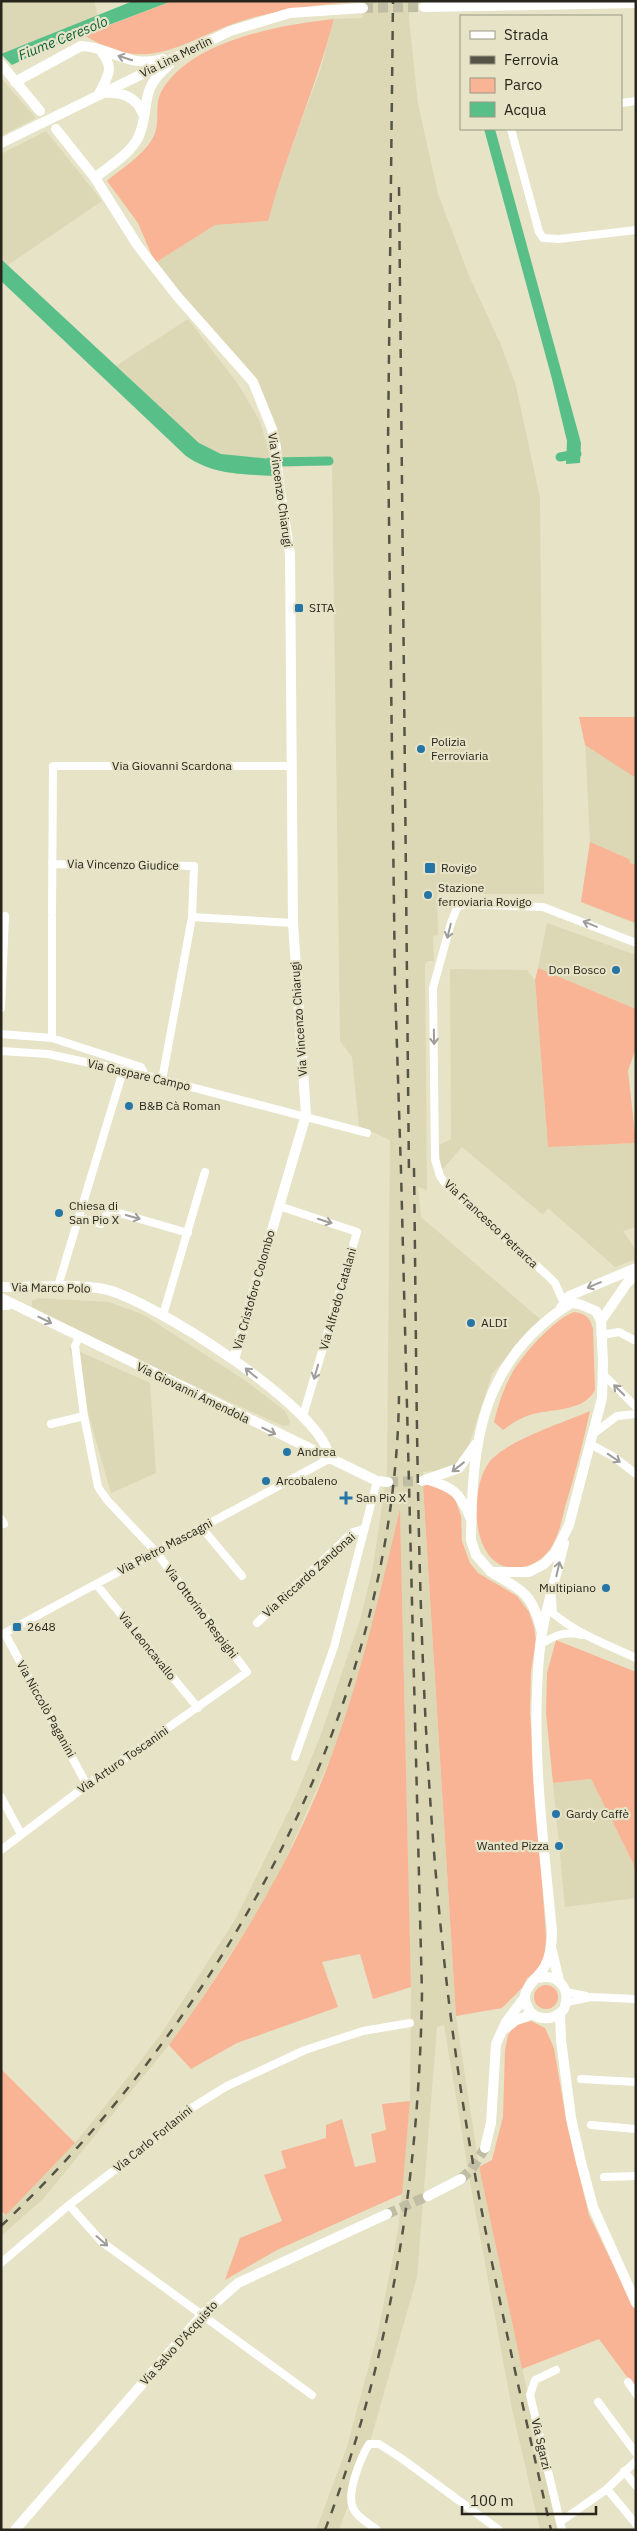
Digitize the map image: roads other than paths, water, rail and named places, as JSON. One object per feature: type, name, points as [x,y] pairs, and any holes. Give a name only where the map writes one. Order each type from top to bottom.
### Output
[{"type":"main road","points":[[424,7],[636,4]]},
{"type":"main road","name":"Via Lina Merlin","points":[[1,143],[230,31],[290,13],[362,8]]},
{"type":"main road","points":[[15,82],[81,46],[92,46],[130,61],[145,62],[183,53]]},
{"type":"main road","points":[[101,50],[108,60],[110,68],[99,94],[122,94],[131,98],[139,104],[144,115]]},
{"type":"main road","points":[[95,178],[137,140],[143,126],[146,98],[151,83],[158,74],[183,53]]},
{"type":"main road","points":[[1,64],[40,111]]},
{"type":"main road","name":"Via Vincenzo Chiarugi","points":[[56,129],[95,178],[138,246],[253,382],[272,430],[290,554],[293,923],[306,1115]]},
{"type":"main road","name":"Via Cristoforo Colombo","points":[[306,1115],[234,1358],[303,1416],[324,1444],[329,1459]]},
{"type":"main road","points":[[471,1520],[461,1497],[450,1487],[425,1480],[459,1468],[468,1459],[477,1441],[494,1385],[505,1366],[538,1329],[561,1307],[569,1296],[636,1268]]},
{"type":"main road","points":[[601,1321],[622,1289],[636,1276]]},
{"type":"main road","name":"Via Marco Polo","points":[[1,1287],[58,1286],[105,1290],[163,1315],[234,1358]]},
{"type":"main road","name":"Via Giovanni Amendola","points":[[4,1302],[329,1459],[382,1482]]},
{"type":"main road","points":[[485,2148],[491,2123],[496,2044],[500,2034],[525,1997],[528,1985],[538,1978],[546,1965],[551,1947],[552,1932],[536,1734],[540,1645],[602,1398],[601,1321],[596,1311],[579,1304],[571,1303],[561,1307]]},
{"type":"main road","points":[[477,1441],[471,1520],[471,1540],[476,1555],[491,1572],[526,1594],[536,1608],[542,1633]]},
{"type":"main road","points":[[491,1572],[529,1572],[544,1564],[555,1553],[569,1525]]},
{"type":"main road","points":[[551,1947],[559,1980],[567,1997],[560,2014],[560,2040],[571,2118],[593,2207],[636,2303]]},
{"type":"main road","points":[[538,1978],[552,1977],[559,1980]]},
{"type":"main road","points":[[525,1997],[527,2007],[533,2014],[545,2018],[560,2014]]},
{"type":"main road","points":[[500,2034],[516,2020],[533,2014]]},
{"type":"main road","points":[[545,2018],[560,2040]]},
{"type":"main road","points":[[428,2196],[461,2179]]},
{"type":"main road","name":"Via Salvo D'Acquisto","points":[[15,2530],[203,2314],[227,2291],[244,2280],[386,2214]]},
{"type":"street","points":[[622,103],[636,101]]},
{"type":"street","points":[[511,130],[539,232],[543,238],[559,240],[636,230]]},
{"type":"street","name":"Via Giovanni Scardona","points":[[53,766],[291,766]]},
{"type":"street","name":"Via Vincenzo Giudice","points":[[52,1038],[53,766]]},
{"type":"street","name":"Via Vincenzo Giudice","points":[[52,864],[194,866],[192,917]]},
{"type":"street","name":"Via Francesco Petrarca","points":[[561,1307],[555,1283],[462,1200],[440,1176],[435,1159],[433,988],[451,923],[457,908],[464,904],[542,906],[636,942]]},
{"type":"street","points":[[1,1008],[5,916]]},
{"type":"street","points":[[162,1080],[192,917],[293,923]]},
{"type":"street","points":[[1,1034],[52,1038],[141,1067],[145,1075]]},
{"type":"street","name":"Via Gaspare Campo","points":[[1,1051],[48,1054],[145,1075],[368,1132]]},
{"type":"street","points":[[58,1286],[123,1071]]},
{"type":"street","points":[[163,1315],[205,1172]]},
{"type":"street","name":"Via Alfredo Catalani","points":[[279,1206],[357,1232],[303,1416]]},
{"type":"street","points":[[78,1217],[101,1224],[108,1210],[188,1233]]},
{"type":"street","points":[[602,1335],[619,1332],[636,1341]]},
{"type":"street","name":"Via Ottorino Respighi","points":[[79,1337],[75,1346],[84,1416],[98,1487],[107,1500],[156,1552],[247,1672]]},
{"type":"street","points":[[603,1374],[636,1407]]},
{"type":"street","points":[[636,1414],[617,1416],[592,1439],[636,1474]]},
{"type":"street","points":[[51,1424],[84,1416]]},
{"type":"street","name":"Via Pietro Mascagni","points":[[3,1634],[329,1459]]},
{"type":"street","points":[[295,1757],[334,1647],[363,1529],[382,1482]]},
{"type":"street","points":[[202,1528],[242,1576]]},
{"type":"street","name":"Via Riccardo Zandonai","points":[[257,1623],[353,1532],[363,1529]]},
{"type":"street","name":"Via Leoncavallo","points":[[96,1584],[198,1708]]},
{"type":"street","points":[[552,1596],[553,1613],[589,1636],[636,1658]]},
{"type":"street","points":[[540,1645],[558,1634],[571,1632],[589,1636]]},
{"type":"street","name":"Via Niccolò Paganini","points":[[3,1634],[87,1785]]},
{"type":"street","name":"Via Arturo Toscanini","points":[[1,1850],[87,1785],[247,1672]]},
{"type":"street","points":[[1,1797],[21,1834]]},
{"type":"street","points":[[567,1997],[636,1999]]},
{"type":"street","name":"Via Carlo Forlanini","points":[[1,2263],[68,2205],[151,2142],[185,2112],[227,2086],[305,2050],[362,2031],[410,2023]]},
{"type":"street","points":[[581,2079],[636,2082]]},
{"type":"street","points":[[591,2125],[636,2129]]},
{"type":"street","points":[[604,2177],[636,2176]]},
{"type":"street","points":[[68,2205],[102,2242],[312,2395]]},
{"type":"street","name":"Via Sgarzi","points":[[556,2370],[535,2380],[530,2395],[561,2526]]},
{"type":"street","points":[[628,2382],[636,2394]]},
{"type":"street","points":[[598,2402],[636,2453]]},
{"type":"street","points":[[376,2529],[358,2515],[352,2507],[350,2494],[369,2444],[379,2444],[402,2458],[499,2530]]},
{"type":"street","points":[[561,2526],[607,2489],[636,2461]]},
{"type":"street","points":[[624,2471],[636,2486]]},
{"type":"street","points":[[607,2489],[636,2524]]},
{"type":"water","name":"Fiume Ceresolo","points":[[133,1],[172,1],[43,50],[12,65],[1,54]]},
{"type":"water","points":[[484,130],[495,130],[581,443],[580,463],[566,464],[567,441]]},
{"type":"water","points":[[1,259],[199,443],[221,454],[271,459],[274,476],[239,474],[217,470],[186,456],[1,281]]},
{"type":"waterway","points":[[560,457],[577,454]]},
{"type":"waterway","points":[[270,462],[329,461]]},
{"type":"tunnel","points":[[363,8],[424,7]]},
{"type":"tunnel","points":[[388,1482],[422,1481]]},
{"type":"tunnel","points":[[461,2179],[471,2170],[485,2148]]},
{"type":"tunnel","points":[[387,2214],[428,2196]]},
{"type":"railway","points":[[325,2530],[348,2465],[368,2399],[384,2333],[397,2266],[415,2130],[420,2062],[422,1993],[395,985],[388,442],[393,1]]},
{"type":"railway","points":[[399,187],[409,1177]]},
{"type":"railway","points":[[414,1168],[421,1617],[433,1841],[443,1952],[466,2122],[487,2239],[551,2530]]},
{"type":"railway","points":[[1,2226],[82,2143],[156,2051],[223,1953],[282,1848],[330,1739],[366,1627],[390,1512],[399,1396]]},
{"type":"place","name":"SITA","points":[[299,608]]},
{"type":"place","name":"Polizia Ferroviaria","points":[[421,749]]},
{"type":"place","name":"Rovigo","points":[[430,868]]},
{"type":"place","name":"Stazione ferroviaria Rovigo","points":[[428,895]]},
{"type":"place","name":"Don Bosco","points":[[616,970]]},
{"type":"place","name":"B&B Cà Roman","points":[[129,1106]]},
{"type":"place","name":"Chiesa di San Pio X","points":[[59,1213]]},
{"type":"place","name":"ALDI","points":[[471,1323]]},
{"type":"place","name":"Andrea","points":[[287,1452]]},
{"type":"place","name":"Arcobaleno","points":[[266,1481]]},
{"type":"place","name":"San Pio X","points":[[346,1498]]},
{"type":"place","name":"Multipiano","points":[[606,1588]]},
{"type":"place","name":"2648","points":[[17,1627]]},
{"type":"place","name":"Gardy Caffè","points":[[556,1814]]},
{"type":"place","name":"Wanted Pizza","points":[[559,1846]]}]
